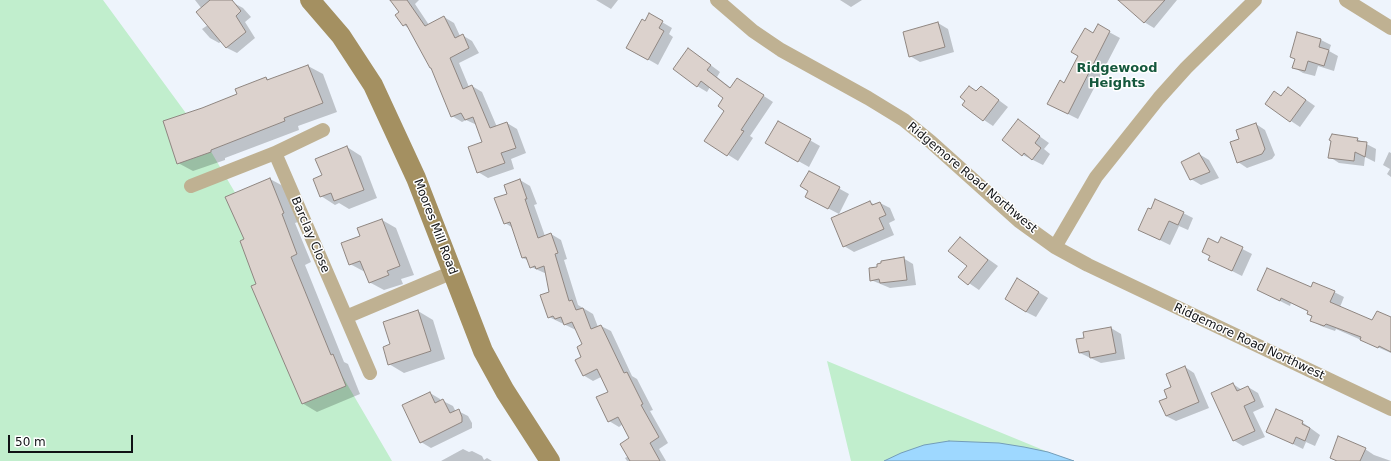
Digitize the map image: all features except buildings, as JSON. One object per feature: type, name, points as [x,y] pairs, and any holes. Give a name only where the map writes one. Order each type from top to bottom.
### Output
[{"type":"street","name":"Moores Mill Road","points":[[310,0],[342,36],[373,85],[416,178],[483,351],[505,391],[550,461]]},
{"type":"street","name":"Ridgemore Road Northwest","points":[[717,0],[753,32],[781,50],[868,98],[904,120],[931,142],[1019,221],[1055,247],[1088,265],[1391,409]]},
{"type":"street","points":[[1055,247],[1096,178],[1159,98],[1186,68],[1255,0]]},
{"type":"street","points":[[1346,0],[1391,28]]},
{"type":"street","points":[[191,186],[275,154],[323,130]]},
{"type":"street","name":"Barclay Close","points":[[275,154],[370,373]]},
{"type":"street","points":[[346,317],[453,272]]},
{"type":"green space","points":[[0,0],[103,0],[199,131],[392,461],[0,461]]},
{"type":"green space","points":[[827,361],[941,408],[1070,461],[851,461]]},
{"type":"water","points":[[949,441],[999,443],[1024,447],[1048,452],[1074,461],[884,461],[924,445]]},
{"type":"district","name":"Ridgewood Heights","points":[[1117,76]]}]
